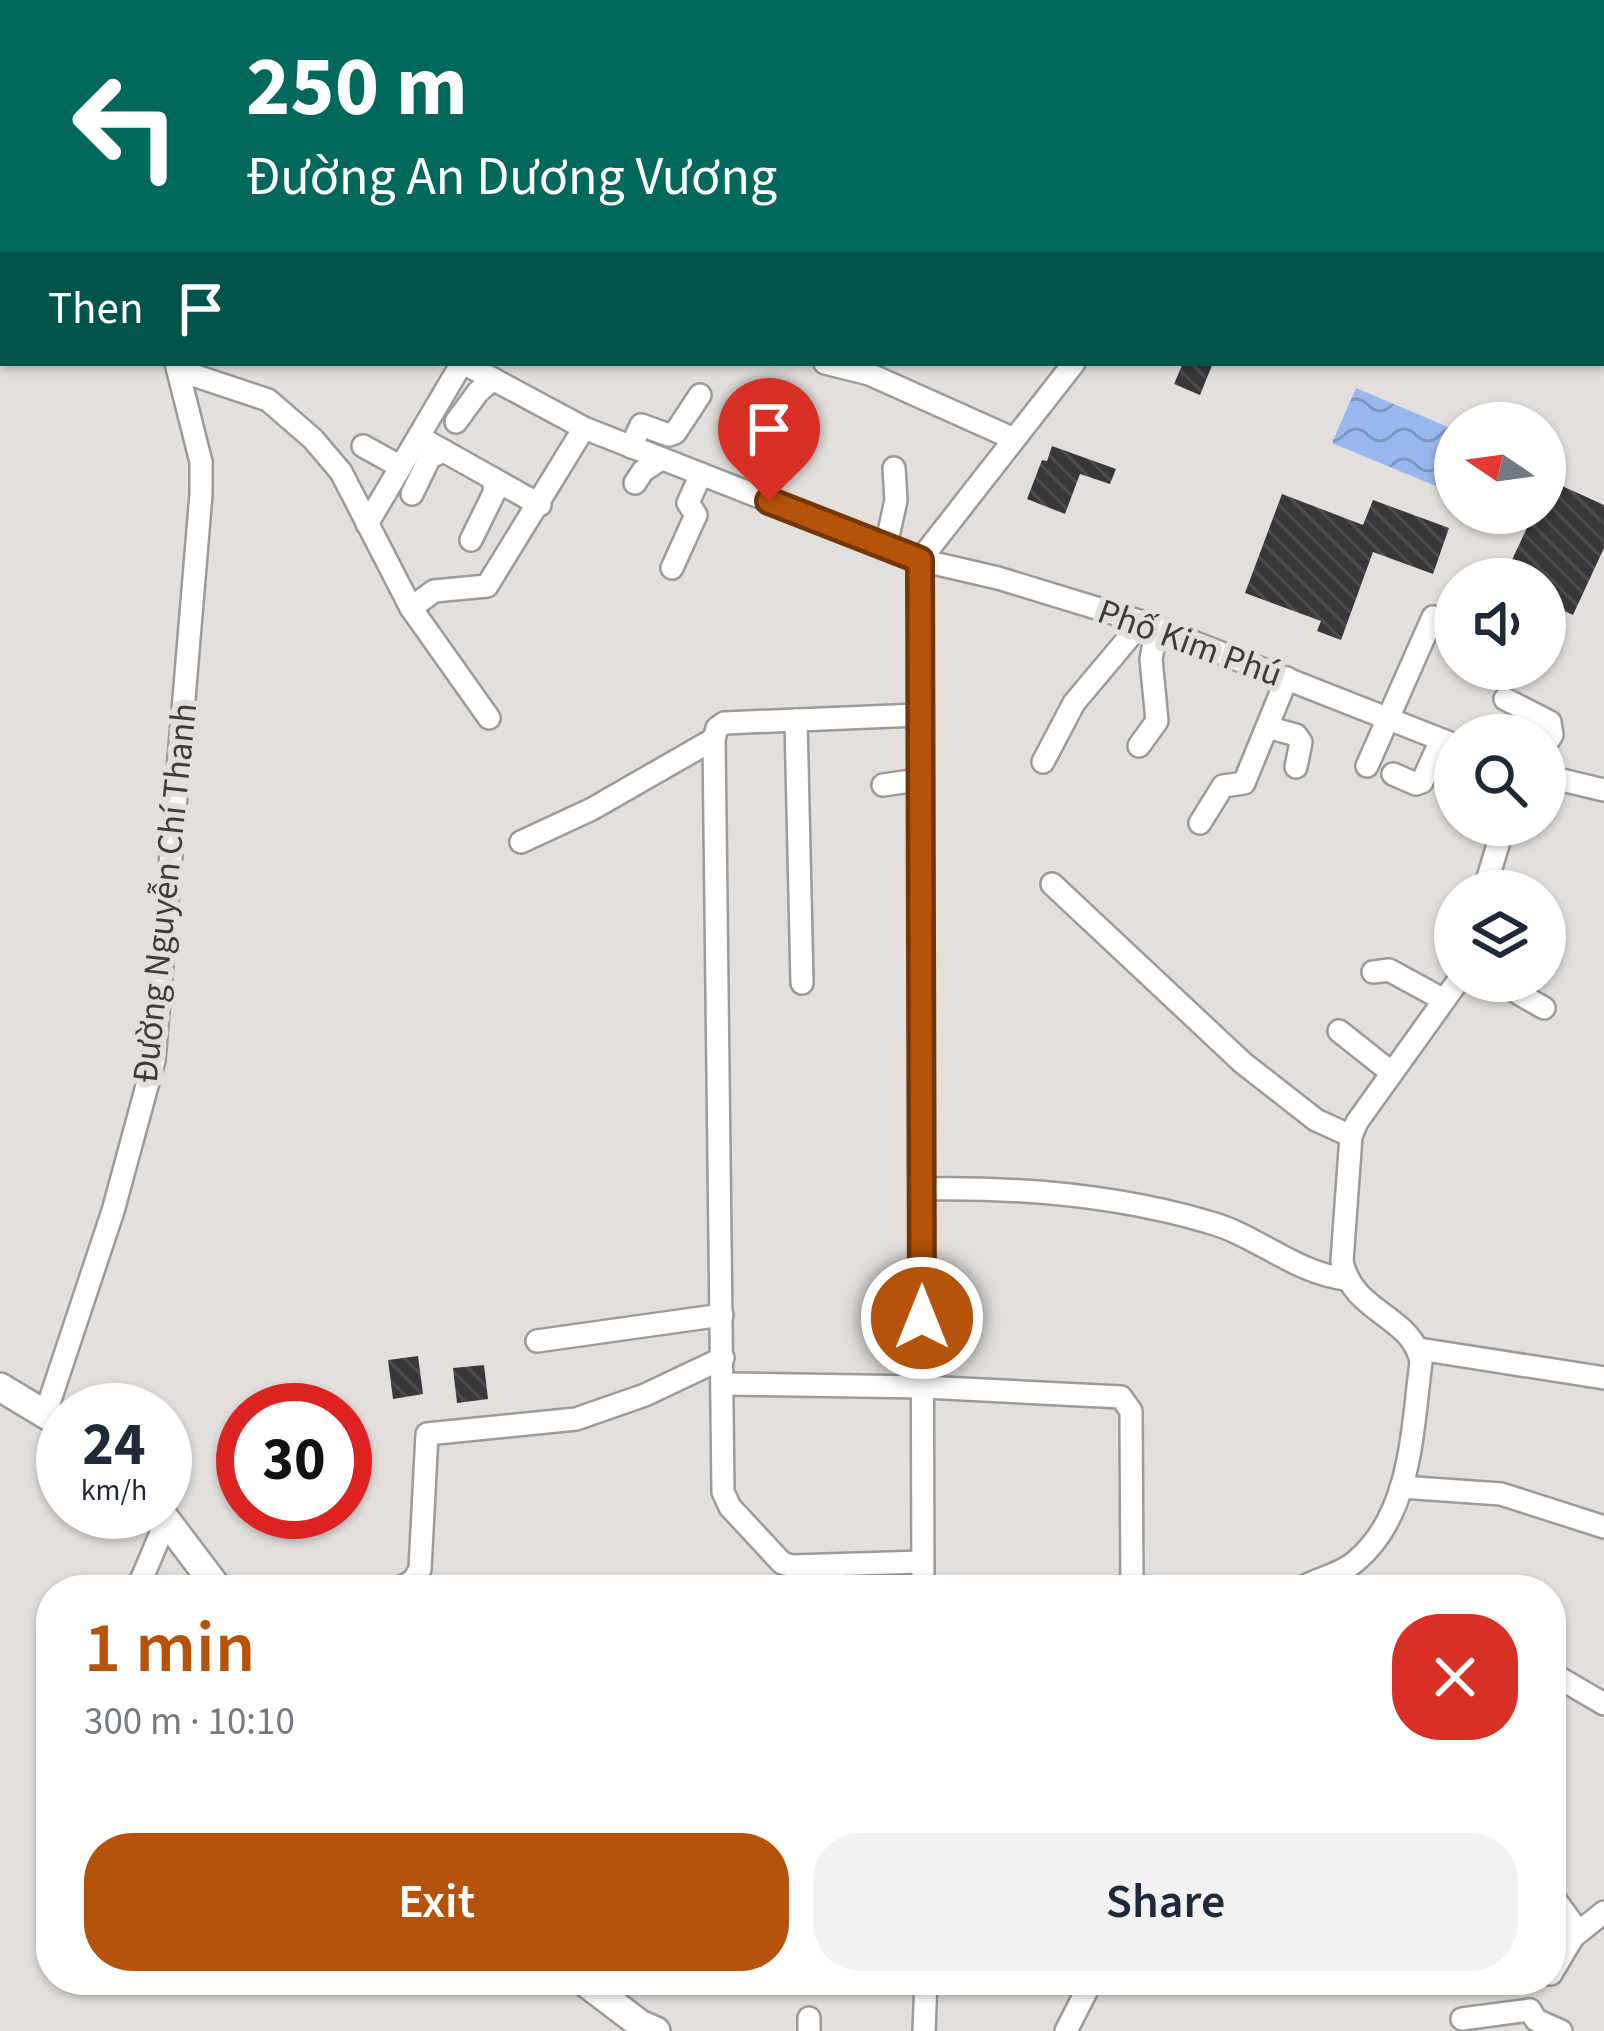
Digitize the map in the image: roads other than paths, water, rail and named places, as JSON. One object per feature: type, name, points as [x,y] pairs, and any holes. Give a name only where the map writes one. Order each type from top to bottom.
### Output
[{"type":"main road","points":[[0,1387],[36,1408]]},
{"type":"main road","points":[[182,1539],[208,1575]]},
{"type":"main road","points":[[602,1995],[656,2031]]},
{"type":"street","points":[[177,366],[268,400],[313,439],[341,472],[410,608],[489,718]]},
{"type":"street","name":"Đường Nguyễn Chí Thanh","points":[[65,1383],[154,1060],[201,494],[201,462],[177,366]]},
{"type":"street","points":[[367,524],[460,366]]},
{"type":"street","name":"Phố Kim Phú","points":[[468,366],[584,428],[920,560],[998,578],[1150,625],[1434,736]]},
{"type":"street","points":[[922,1575],[920,560],[1072,366]]},
{"type":"street","points":[[873,368],[1014,440]]},
{"type":"street","points":[[456,422],[493,379]]},
{"type":"street","points":[[631,447],[641,425],[674,433],[700,395]]},
{"type":"street","points":[[410,608],[434,591],[487,586],[584,428]]},
{"type":"street","points":[[419,437],[540,505]]},
{"type":"street","points":[[364,446],[401,466]]},
{"type":"street","points":[[412,494],[430,457],[444,451]]},
{"type":"street","points":[[635,483],[643,471],[662,459]]},
{"type":"street","points":[[886,546],[896,500],[894,468]]},
{"type":"street","points":[[672,568],[696,515],[688,503],[701,474]]},
{"type":"street","points":[[471,540],[495,491],[493,479]]},
{"type":"street","points":[[1367,766],[1433,617]]},
{"type":"street","points":[[1138,746],[1157,721],[1150,625]]},
{"type":"street","points":[[1043,762],[1074,704],[1150,625]]},
{"type":"street","points":[[1200,824],[1223,786],[1244,783],[1287,678]]},
{"type":"street","points":[[1505,699],[1534,714]]},
{"type":"street","points":[[917,715],[724,723],[714,739],[724,1492],[730,1507],[773,1557],[792,1567],[922,1562]]},
{"type":"street","points":[[796,720],[802,982]]},
{"type":"street","points":[[1267,727],[1296,735],[1301,742],[1296,767]]},
{"type":"street","points":[[521,842],[592,809],[714,739]]},
{"type":"street","points":[[1393,774],[1416,784],[1434,764]]},
{"type":"street","points":[[883,785],[918,780]]},
{"type":"street","points":[[1566,781],[1604,790]]},
{"type":"street","points":[[1052,884],[1243,1063],[1316,1120],[1351,1136]]},
{"type":"street","points":[[1373,972],[1389,970],[1434,995]]},
{"type":"street","points":[[1347,1575],[1370,1546],[1401,1487],[1411,1443],[1419,1349],[1354,1294],[1345,1279],[1342,1261],[1351,1136],[1443,1002]]},
{"type":"street","points":[[1534,1002],[1544,1008]]},
{"type":"street","points":[[1339,1031],[1392,1073]]},
{"type":"street","points":[[921,1189],[1018,1188],[1165,1211],[1242,1233],[1294,1265],[1345,1279]]},
{"type":"street","points":[[537,1341],[722,1315]]},
{"type":"street","points":[[1419,1349],[1604,1378]]},
{"type":"street","points":[[416,1575],[427,1434],[576,1420],[645,1395],[723,1358]]},
{"type":"street","points":[[723,1384],[923,1387],[1125,1399],[1130,1412],[1132,1575]]},
{"type":"street","points":[[1401,1487],[1502,1494],[1604,1527]]},
{"type":"street","points":[[142,1575],[155,1539]]},
{"type":"street","points":[[1566,1682],[1604,1704]]},
{"type":"street","points":[[1566,1950],[1578,1931],[1604,1912]]},
{"type":"street","points":[[1566,1915],[1578,1931]]},
{"type":"street","points":[[923,2031],[925,1995]]},
{"type":"street","points":[[1066,2031],[1084,1995]]},
{"type":"street","points":[[1530,2010],[1539,1995]]},
{"type":"street","points":[[1462,2019],[1530,2010]]},
{"type":"street","points":[[1530,2010],[1536,2020],[1562,2031]]},
{"type":"water","points":[[1356,388],[1434,421],[1434,485],[1332,443]]}]
